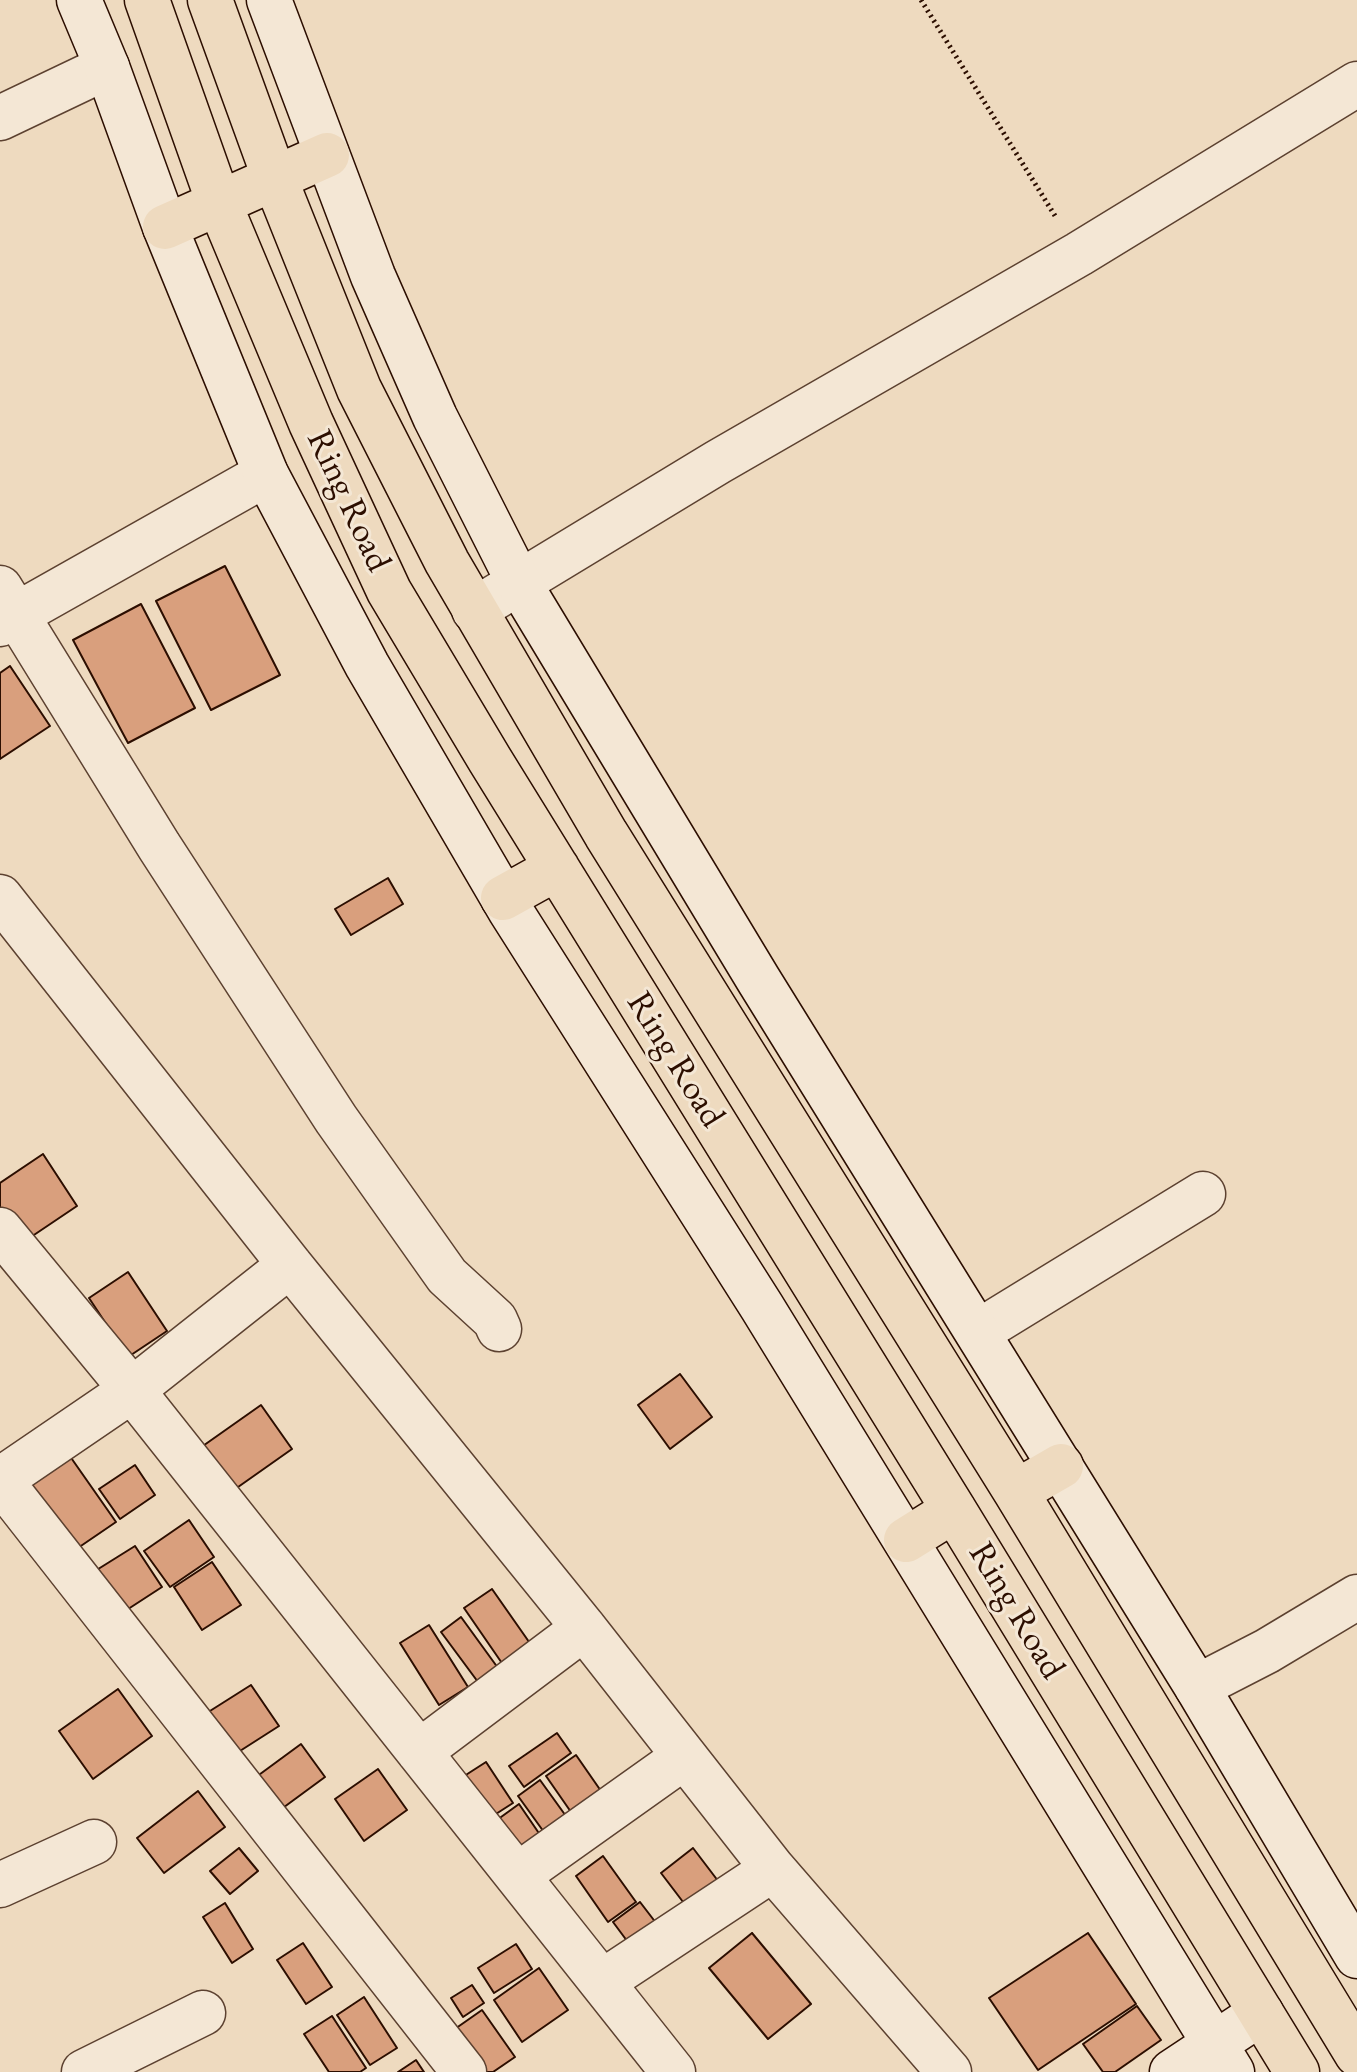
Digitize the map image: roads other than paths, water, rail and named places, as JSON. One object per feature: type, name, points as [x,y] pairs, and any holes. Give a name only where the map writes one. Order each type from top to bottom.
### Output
[{"type":"highway","name":"Ring Road","points":[[147,0],[219,203],[311,423],[389,591],[1280,2043]]},
{"type":"highway","name":"Ring Road","points":[[210,0],[275,179],[359,389],[474,610],[614,847],[1016,1492],[1357,2054]]},
{"type":"highway","points":[[165,227],[327,155]]},
{"type":"highway","points":[[503,898],[557,868]]},
{"type":"highway","points":[[1016,1492],[1061,1466]]},
{"type":"highway","points":[[906,1540],[954,1510]]},
{"type":"street","points":[[79,0],[107,67],[165,227],[266,474],[367,665],[503,898],[762,1307],[1227,2063]]},
{"type":"street","points":[[269,0],[373,276],[435,417],[519,583],[750,966],[1197,1687],[1357,1956]]},
{"type":"street","points":[[0,118],[107,67]]},
{"type":"street","points":[[474,610],[718,462],[1079,254],[1357,84]]},
{"type":"street","points":[[266,474],[6,608],[336,1119],[447,1276],[495,1320],[499,1329]]},
{"type":"street","points":[[0,897],[773,1869],[949,2072]]},
{"type":"street","points":[[978,1332],[1203,1194]]},
{"type":"street","points":[[3,1239],[132,1390],[673,2072]]},
{"type":"street","points":[[290,1265],[132,1390],[0,1480],[464,2072]]},
{"type":"street","points":[[1197,1687],[1267,1651],[1357,1597]]},
{"type":"street","points":[[419,1752],[584,1628]]},
{"type":"street","points":[[518,1875],[684,1757]]},
{"type":"street","points":[[0,1885],[94,1842]]},
{"type":"street","points":[[602,1982],[773,1869]]},
{"type":"street","points":[[94,2070],[203,2013]]},
{"type":"street","points":[[1172,2072],[1227,2063],[1280,2043]]}]
